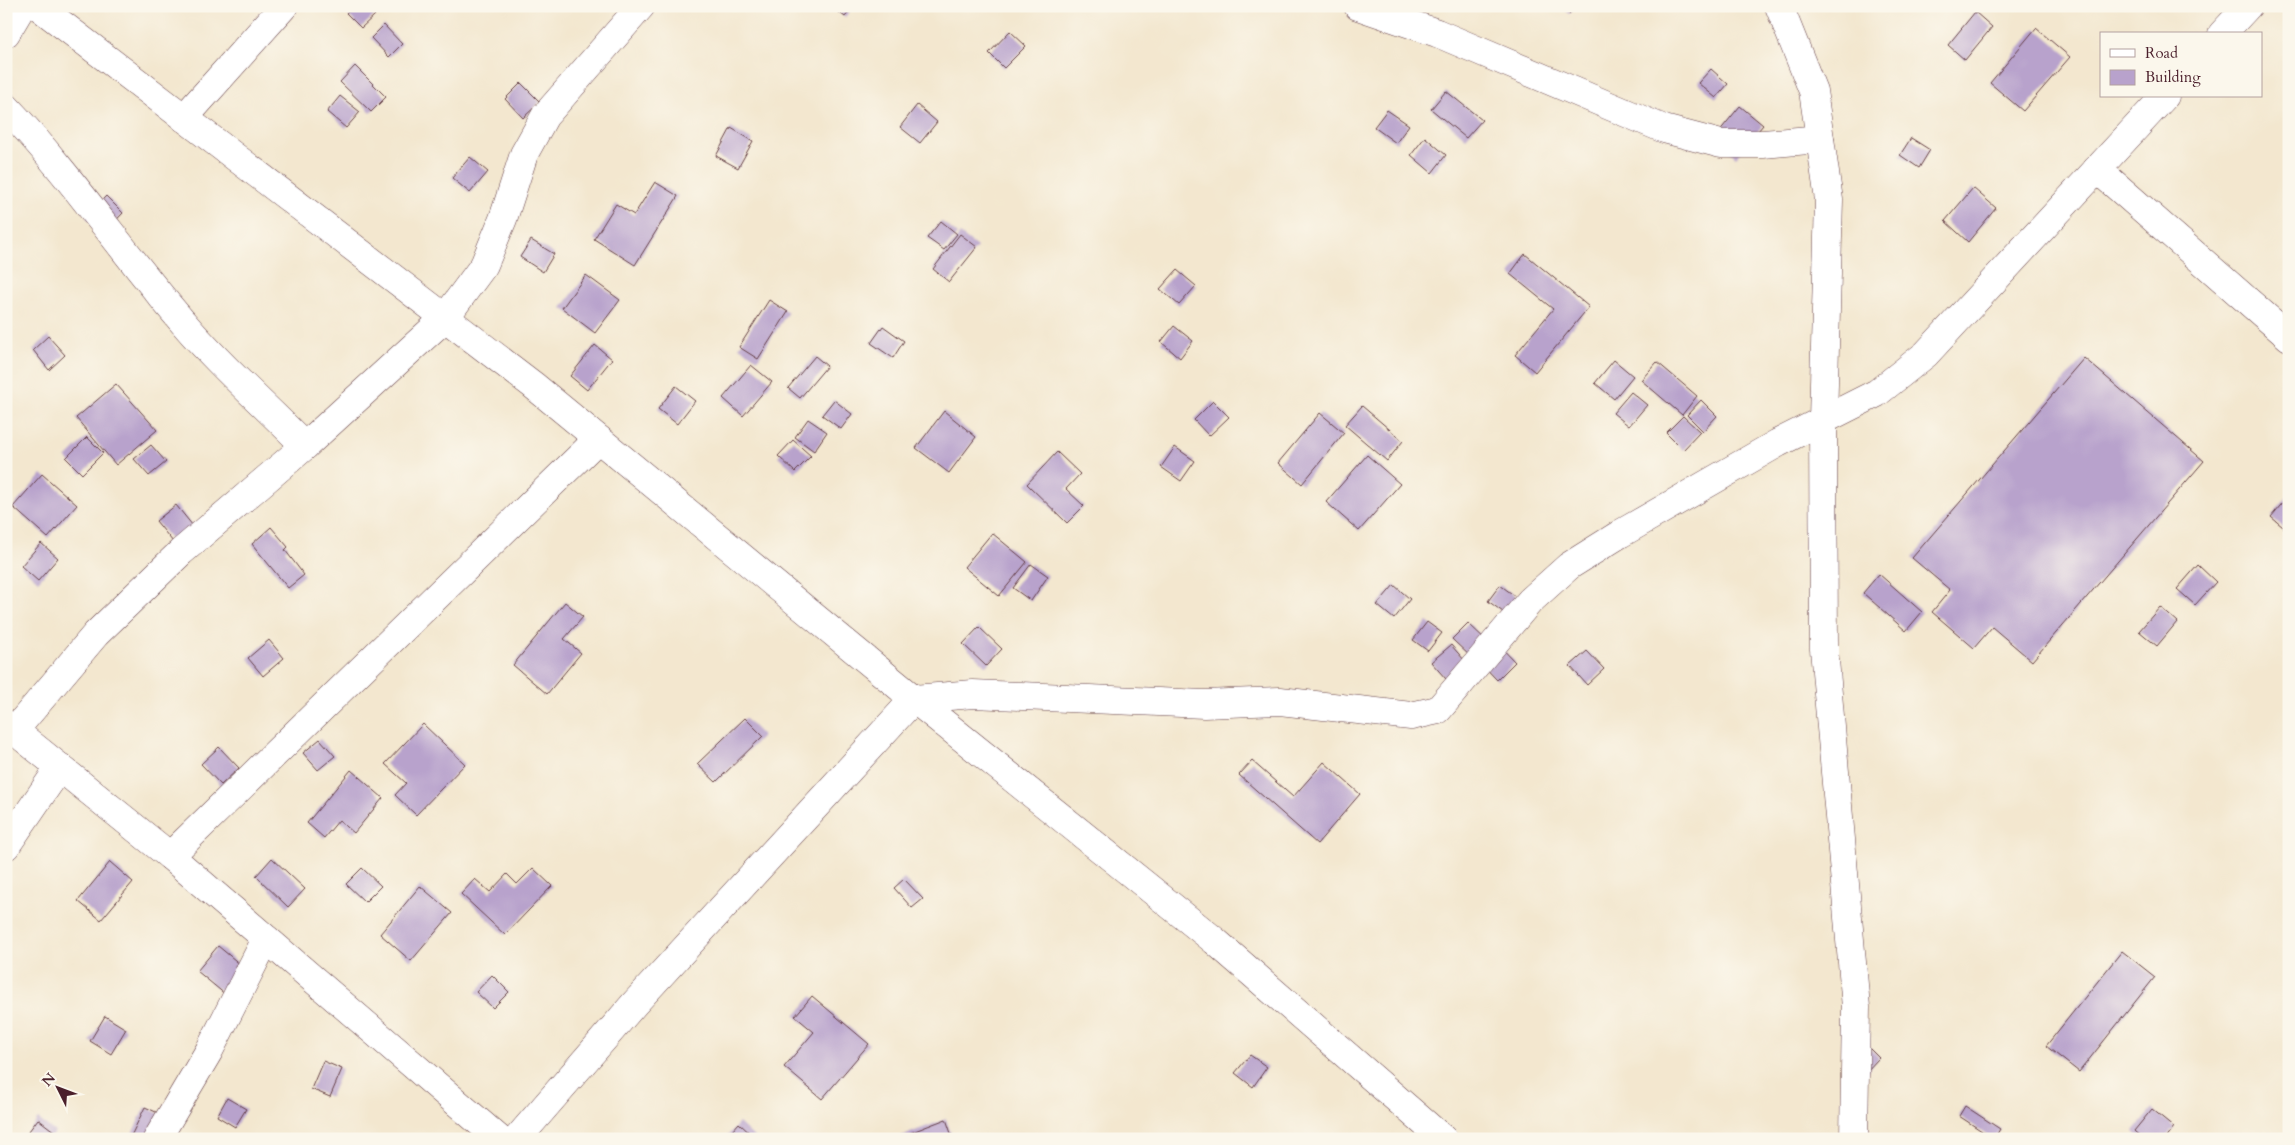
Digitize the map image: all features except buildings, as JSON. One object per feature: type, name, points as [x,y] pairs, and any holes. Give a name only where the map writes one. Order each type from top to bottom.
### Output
[{"type":"street","points":[[6,33],[22,6]]},
{"type":"street","points":[[38,6],[533,385],[914,699],[1215,941],[1443,1139]]},
{"type":"street","points":[[184,118],[284,6]]},
{"type":"street","points":[[499,1139],[170,856],[10,727],[96,634],[181,552],[305,446],[445,318],[484,264],[503,219],[524,154],[545,116],[641,6]]},
{"type":"street","points":[[1358,6],[1437,33],[1664,129],[1721,144],[1763,144],[1820,139]]},
{"type":"street","points":[[1779,6],[1812,91],[1829,200],[1823,420],[1824,649],[1856,1007],[1854,1139]]},
{"type":"street","points":[[2224,32],[2248,6]]},
{"type":"street","points":[[518,1139],[634,1004],[914,699],[973,694],[1204,704],[1280,702],[1411,716],[1438,710],[1530,601],[1569,566],[1620,534],[1778,443],[1878,393],[1926,354],[2163,98]]},
{"type":"street","points":[[6,107],[30,132],[121,248],[188,329],[305,446]]},
{"type":"street","points":[[2097,169],[2289,337]]},
{"type":"street","points":[[170,856],[598,438]]},
{"type":"street","points":[[6,846],[60,767]]},
{"type":"street","points":[[156,1139],[209,1051],[266,939]]}]
